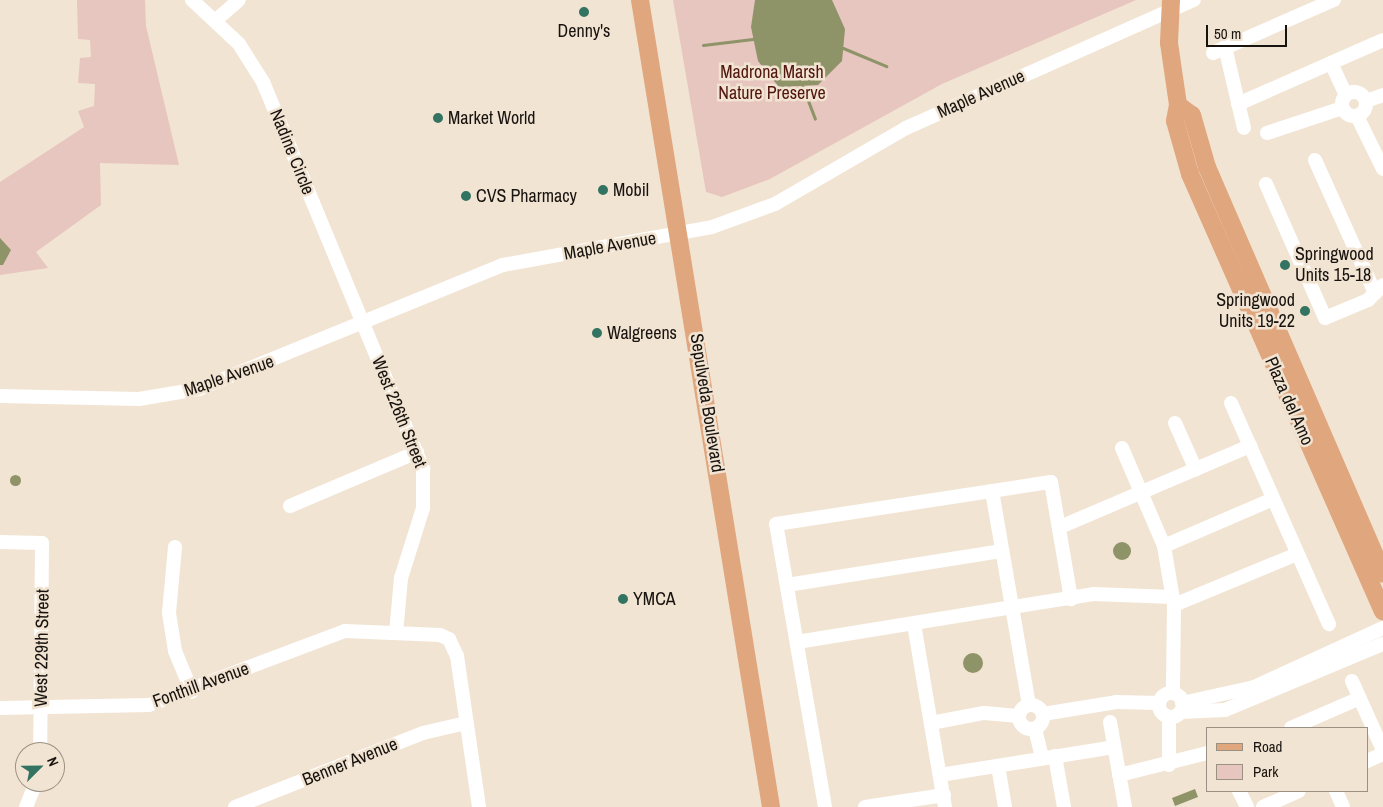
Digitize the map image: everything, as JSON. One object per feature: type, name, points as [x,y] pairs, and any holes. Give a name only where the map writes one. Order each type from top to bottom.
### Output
[{"type":"main road","name":"Sepulveda Boulevard","points":[[640,0],[680,234],[771,807]]},
{"type":"main road","name":"Plaza del Amo","points":[[1170,5],[1178,105],[1175,121],[1188,168],[1383,573]]},
{"type":"main road","name":"Plaza del Amo","points":[[1178,105],[1192,115],[1205,161],[1280,362],[1383,611]]},
{"type":"main road","points":[[1188,168],[1205,161]]},
{"type":"street","name":"Nadine Circle","points":[[192,0],[216,20],[239,44],[263,82],[362,324]]},
{"type":"street","points":[[216,20],[240,0]]},
{"type":"street","name":"Maple Avenue","points":[[0,396],[165,396],[225,381],[503,265],[680,234],[775,204],[906,128],[1170,5],[1194,0]]},
{"type":"street","points":[[1244,128],[1238,104],[1219,50],[1334,0]]},
{"type":"street","points":[[1238,104],[1383,40]]},
{"type":"street","points":[[1267,134],[1344,101],[1360,93],[1366,101],[1365,110],[1357,116],[1348,115],[1344,101],[1331,63]]},
{"type":"street","points":[[1366,101],[1383,95]]},
{"type":"street","points":[[1357,116],[1383,169]]},
{"type":"street","points":[[1266,184],[1325,318],[1379,289],[1315,160]]},
{"type":"street","name":"West 226th Street","points":[[362,324],[417,452],[426,487],[401,578],[396,633]]},
{"type":"street","points":[[1231,403],[1329,624]]},
{"type":"street","points":[[1175,423],[1196,470]]},
{"type":"street","points":[[1060,527],[1142,494],[1250,446]]},
{"type":"street","points":[[1122,448],[1164,546],[1173,601],[1176,706],[1169,764]]},
{"type":"street","points":[[290,506],[417,452]]},
{"type":"street","points":[[824,807],[776,524],[1051,482],[1071,599]]},
{"type":"street","points":[[992,491],[1028,704],[1019,716]]},
{"type":"street","points":[[1164,546],[1273,499]]},
{"type":"street","name":"West 229th Street","points":[[0,542],[42,543],[40,742]]},
{"type":"street","points":[[176,547],[169,612],[175,651],[192,692]]},
{"type":"street","points":[[787,585],[1002,552]]},
{"type":"street","points":[[797,642],[1093,594],[1173,601],[1297,554]]},
{"type":"street","points":[[865,807],[944,801],[914,624]]},
{"type":"street","points":[[1043,714],[1116,702],[1159,703],[1161,713],[1176,706],[1254,687],[1383,628]]},
{"type":"street","name":"Fonthill Avenue","points":[[0,708],[149,705],[192,692],[328,636],[345,631],[396,633]]},
{"type":"street","points":[[396,633],[449,639],[457,656],[479,807]]},
{"type":"street","points":[[1176,706],[1226,710],[1383,644]]},
{"type":"street","points":[[1352,681],[1383,752],[1368,760]]},
{"type":"street","points":[[1293,727],[1360,698]]},
{"type":"street","points":[[1019,716],[1025,728],[1035,729],[1042,723],[1043,714],[1038,706],[1028,704]]},
{"type":"street","points":[[931,723],[984,713],[1019,716]]},
{"type":"street","points":[[1110,722],[1125,807]]},
{"type":"street","name":"Benner Avenue","points":[[235,807],[423,733],[466,723]]},
{"type":"street","points":[[1035,729],[1048,757],[1064,807]]},
{"type":"street","points":[[940,776],[1114,747]]},
{"type":"street","points":[[1119,775],[1206,753]]},
{"type":"street","points":[[998,766],[1005,807]]},
{"type":"street","points":[[26,807],[32,792]]},
{"type":"street","points":[[1240,792],[1247,807]]},
{"type":"street","points":[[1263,807],[1278,804],[1297,792]]},
{"type":"street","points":[[1336,792],[1343,807]]},
{"type":"green space","points":[[77,0],[145,0],[146,26],[179,165],[100,163],[101,205],[36,252],[48,268],[0,275],[0,182],[84,127],[78,111],[94,106],[95,84],[78,83],[80,58],[91,57],[90,40],[78,39]]},
{"type":"green space","name":"Madrona Marsh Nature Preserve","points":[[673,0],[1136,0],[942,84],[770,179],[722,197],[706,192]]},
{"type":"shaded area","points":[[755,0],[832,0],[845,29],[842,61],[818,85],[779,87],[758,61],[751,27]]},
{"type":"shaded area","points":[[0,238],[11,250],[3,265],[0,265]]},
{"type":"shaded area","points":[[13,475],[17,475],[20,480],[19,484],[13,485],[10,482],[10,478]]},
{"type":"shaded area","points":[[1122,542],[1128,545],[1131,551],[1128,557],[1122,560],[1116,557],[1113,551],[1116,545]]},
{"type":"shaded area","points":[[973,653],[980,656],[983,663],[980,670],[973,673],[966,670],[963,663],[966,656]]},
{"type":"shaded area","points":[[1195,789],[1198,797],[1175,806],[1172,798]]},
{"type":"waterway","points":[[703,45],[753,39]]},
{"type":"waterway","points":[[843,48],[886,66]]},
{"type":"waterway","points":[[802,85],[815,119]]},
{"type":"place","name":"Denny's","points":[[584,12]]},
{"type":"place","name":"Market World","points":[[438,118]]},
{"type":"place","name":"Mobil","points":[[603,190]]},
{"type":"place","name":"CVS Pharmacy","points":[[466,196]]},
{"type":"place","name":"Springwood Units 15-18","points":[[1285,265]]},
{"type":"place","name":"Springwood Units 19-22","points":[[1305,311]]},
{"type":"place","name":"Walgreens","points":[[597,333]]},
{"type":"place","name":"YMCA","points":[[623,599]]}]
